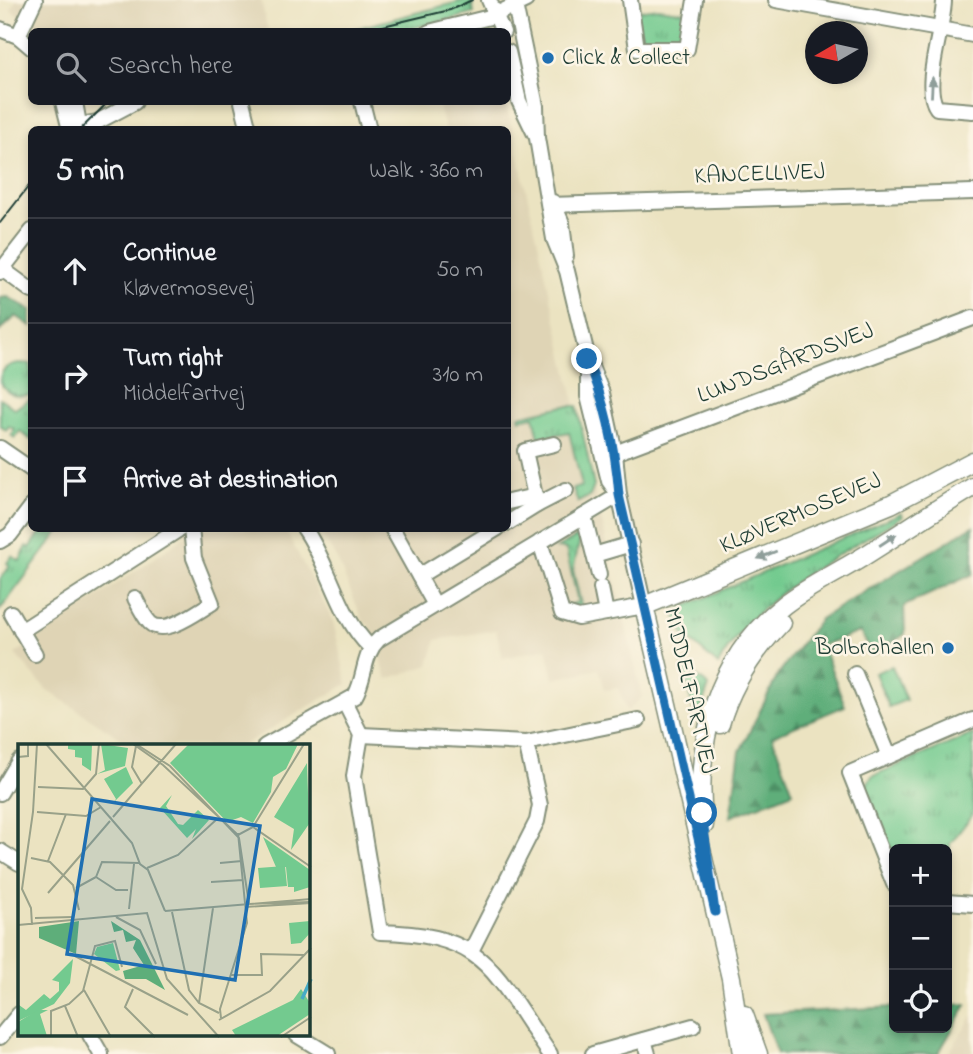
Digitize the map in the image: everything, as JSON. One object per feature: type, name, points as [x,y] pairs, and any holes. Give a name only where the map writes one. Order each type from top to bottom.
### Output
[{"type":"main road","name":"KLØVERMOSEVEJ","points":[[644,606],[891,504],[973,461]]},
{"type":"main road","points":[[715,912],[700,781],[712,709],[730,666],[754,633],[782,607],[973,487]]},
{"type":"main road","name":"MIDDELFARTVEJ","points":[[644,606],[731,978],[741,1051]]},
{"type":"main road","name":"MIDDELFARTVEJ","points":[[731,978],[758,1054]]},
{"type":"street","points":[[18,36],[35,0]]},
{"type":"street","points":[[489,0],[501,28]]},
{"type":"street","points":[[630,0],[637,49],[687,49],[695,0]]},
{"type":"street","points":[[776,0],[973,35]]},
{"type":"street","points":[[944,0],[942,29],[930,87],[931,100],[937,108],[973,111]]},
{"type":"street","points":[[444,28],[495,14],[518,1]]},
{"type":"street","name":"MIDDELFARTVEJ","points":[[518,1],[536,106],[537,138],[551,201],[565,236],[567,271],[587,359],[602,393],[615,453],[619,495],[644,606]]},
{"type":"street","points":[[0,29],[18,36],[28,45]]},
{"type":"street","name":"MIDDELFARTVEJ","points":[[511,65],[519,101],[537,138]]},
{"type":"street","points":[[64,105],[74,126]]},
{"type":"street","points":[[75,105],[75,126]]},
{"type":"street","points":[[82,126],[97,122],[129,105]]},
{"type":"street","points":[[243,105],[248,126]]},
{"type":"street","points":[[363,105],[368,126]]},
{"type":"street","name":"KANCELLIVEJ","points":[[551,201],[973,192]]},
{"type":"street","points":[[28,236],[1,271],[28,288]]},
{"type":"street","name":"LUNDSGÅRDSVEJ","points":[[615,453],[973,318]]},
{"type":"street","name":"MIDDELFARTVEJ","points":[[587,359],[588,396],[609,481],[619,495]]},
{"type":"street","points":[[536,501],[525,451],[554,444]]},
{"type":"street","points":[[0,449],[28,467]]},
{"type":"street","points":[[511,521],[536,501],[566,490]]},
{"type":"street","points":[[269,744],[355,696],[362,683],[370,647],[619,495]]},
{"type":"street","points":[[511,502],[536,501]]},
{"type":"street","points":[[0,541],[10,535],[28,511]]},
{"type":"street","points":[[584,516],[606,612]]},
{"type":"street","points":[[21,631],[175,532]]},
{"type":"street","points":[[135,598],[149,622],[157,627],[172,625],[212,603],[194,558],[191,532]]},
{"type":"street","points":[[307,532],[318,548],[353,630],[370,647]]},
{"type":"street","points":[[394,532],[435,605]]},
{"type":"street","points":[[419,576],[491,532]]},
{"type":"street","points":[[540,542],[562,613],[579,618],[644,606]]},
{"type":"street","points":[[594,555],[631,544]]},
{"type":"street","points":[[11,613],[35,654]]},
{"type":"street","points":[[855,674],[889,756]]},
{"type":"street","points":[[345,703],[360,735],[354,776],[380,932],[428,935],[471,951],[489,965],[550,1054]]},
{"type":"street","points":[[360,735],[526,743],[638,720]]},
{"type":"street","points":[[889,871],[850,773],[973,720]]},
{"type":"street","points":[[471,951],[537,821],[540,805],[526,743]]},
{"type":"street","points":[[0,793],[18,763]]},
{"type":"street","points":[[0,851],[18,862]]},
{"type":"street","points":[[952,902],[973,904]]},
{"type":"street","points":[[0,1037],[18,1015]]},
{"type":"street","points":[[593,1054],[646,1047],[693,1026]]},
{"type":"street","points":[[91,1036],[101,1054]]},
{"type":"street","points":[[299,1036],[328,1054]]},
{"type":"shaded area","points":[[16,0],[261,0],[267,28],[33,28],[11,10]]},
{"type":"shaded area","points":[[439,105],[507,105],[642,697],[627,711],[618,688],[605,690],[599,669],[554,679],[547,648],[503,658],[496,630],[436,640],[429,665],[387,679],[368,624],[364,623],[338,561],[321,532],[511,532],[511,126],[444,126]]},
{"type":"shaded area","points":[[192,532],[287,532],[333,621],[347,684],[245,744],[129,744],[46,689],[15,654]]},
{"type":"shaded area","points":[[973,1015],[973,1054],[948,1054]]},
{"type":"green space","points":[[466,0],[471,0],[474,13],[413,28],[358,28]]},
{"type":"green space","points":[[658,8],[687,12],[681,42],[643,43],[635,11]]},
{"type":"green space","points":[[8,297],[28,308],[28,324],[16,316],[0,331],[0,298]]},
{"type":"green space","points":[[28,364],[28,395],[13,394],[0,382],[6,368]]},
{"type":"green space","points":[[0,398],[15,409],[28,400],[28,438],[20,431],[15,438],[11,435],[15,430],[9,426],[6,430],[0,425]]},
{"type":"green space","points":[[564,406],[577,406],[594,486],[590,496],[578,502],[573,489],[582,486],[569,432],[539,438],[534,416],[520,419],[519,416]]},
{"type":"green space","points":[[901,513],[903,516],[825,562],[776,597],[735,639],[718,665],[683,634],[674,611]]},
{"type":"green space","points":[[973,526],[973,574],[904,606],[905,634],[873,655],[860,632],[822,645],[845,706],[772,736],[793,792],[730,817],[740,751],[779,673],[820,619]]},
{"type":"green space","points":[[41,532],[59,532],[0,610],[0,579],[10,566],[7,563],[12,556],[20,561],[27,546],[30,548]]},
{"type":"green space","points":[[581,535],[573,570],[582,609],[571,611],[570,605],[578,602],[566,549],[557,548]]},
{"type":"green space","points":[[683,665],[709,686],[696,721]]},
{"type":"green space","points":[[892,666],[906,700],[889,707],[875,673]]},
{"type":"green space","points":[[973,734],[973,814],[950,844],[889,844],[889,847],[865,787],[872,776]]},
{"type":"green space","points":[[967,1004],[952,1030],[952,1005]]},
{"type":"green space","points":[[889,1007],[889,1033],[950,1033],[938,1054],[777,1054],[763,1014]]},
{"type":"tram line","points":[[375,28],[450,10],[472,0]]},
{"type":"tram line","points":[[84,126],[105,105]]},
{"type":"tram line","points":[[0,223],[28,187]]},
{"type":"place","name":"Click & Collect","points":[[548,58]]},
{"type":"place","name":"Bolbrohallen","points":[[948,648]]},
{"type":"route","points":[[587,359],[602,393],[615,453],[619,495],[715,912],[702,813]]}]
